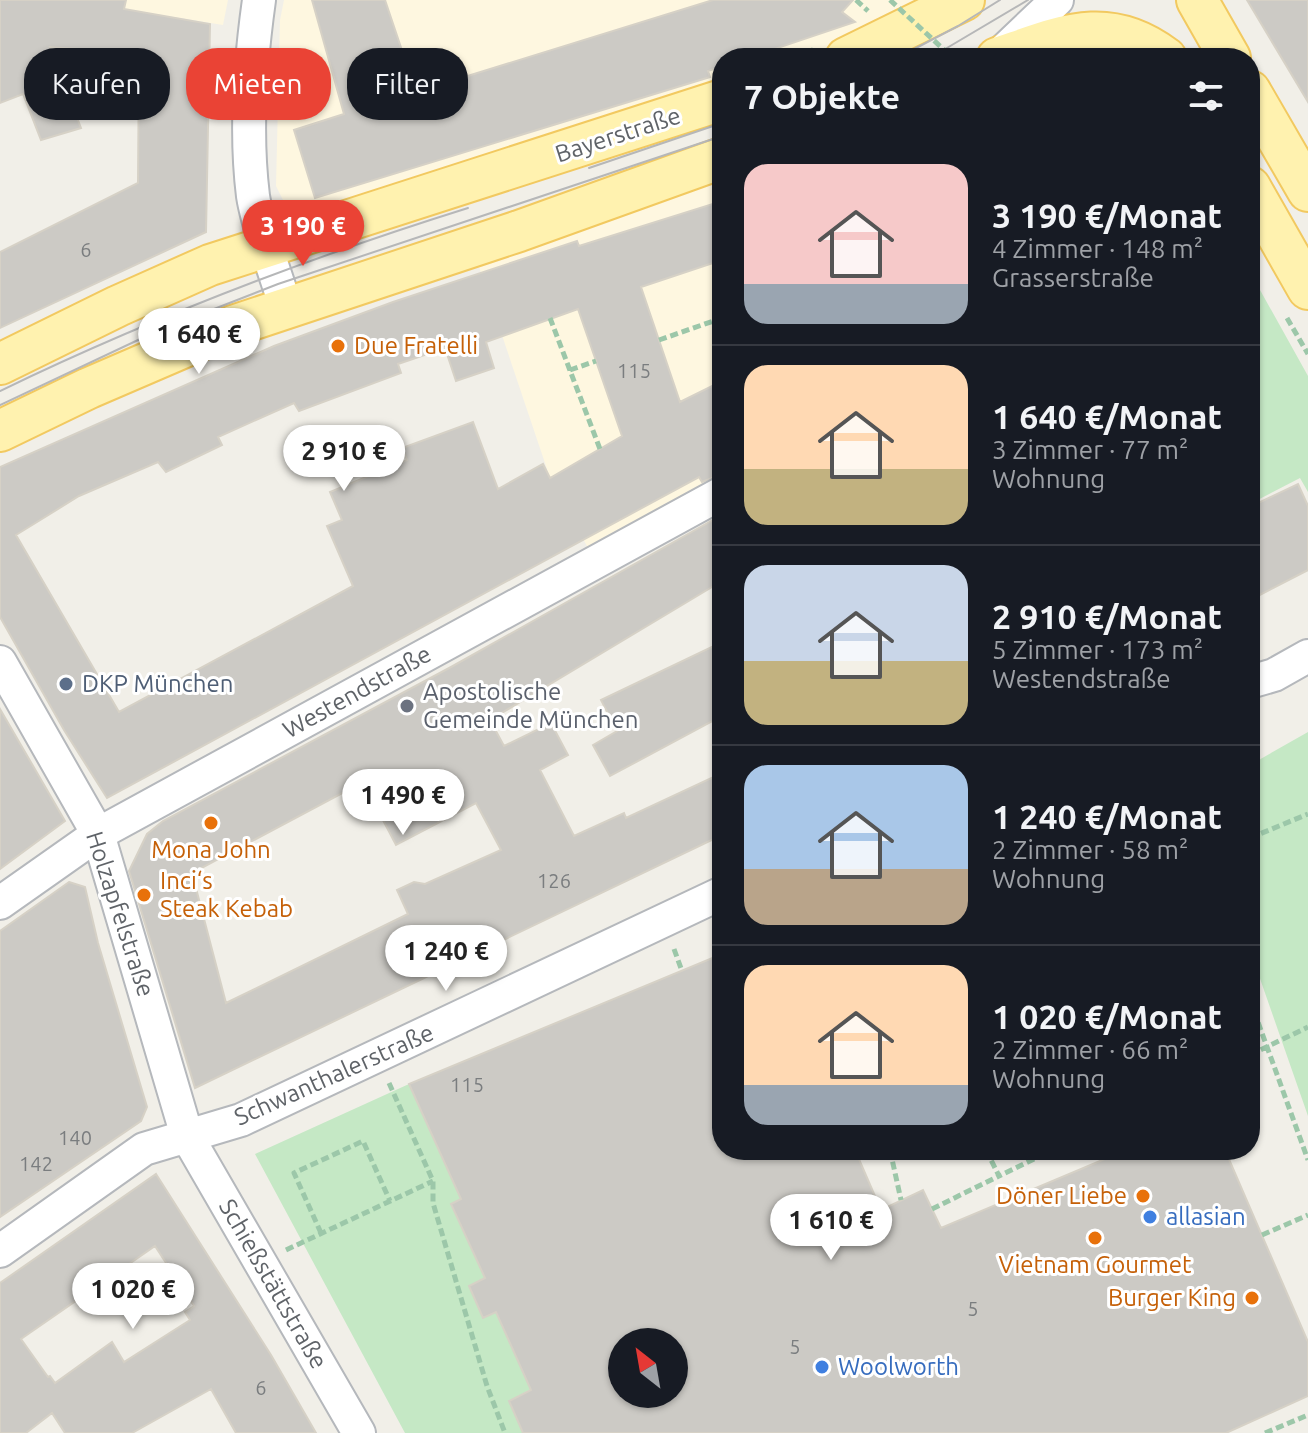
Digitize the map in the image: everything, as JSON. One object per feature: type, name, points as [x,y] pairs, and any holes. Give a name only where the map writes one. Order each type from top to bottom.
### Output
[{"type":"main road","points":[[866,48],[964,0]]},
{"type":"main road","points":[[1197,0],[1224,48]]},
{"type":"main road","points":[[1027,48],[1068,35],[1099,31],[1137,40],[1150,48]]},
{"type":"main road","name":"Bayerstraße","points":[[0,364],[210,265],[712,103]]},
{"type":"main road","points":[[1260,108],[1308,191]]},
{"type":"main road","points":[[0,431],[89,388],[233,326],[519,231],[712,162]]},
{"type":"main road","points":[[1260,205],[1308,289]]},
{"type":"street","points":[[259,0],[252,51],[250,125],[253,197],[286,307]]},
{"type":"street","points":[[1007,48],[1057,0]]},
{"type":"street","name":"Westendstraße","points":[[0,903],[98,834],[712,498]]},
{"type":"street","points":[[1260,679],[1308,656]]},
{"type":"street","name":"Holzapfelstraße","points":[[0,662],[98,834],[187,1136]]},
{"type":"street","name":"Schwanthalerstraße","points":[[0,1251],[144,1149],[241,1120],[712,898]]},
{"type":"street","name":"Schießstättstraße","points":[[187,1136],[359,1433]]},
{"type":"path","points":[[890,0],[942,48]]},
{"type":"path","points":[[550,318],[600,449]]},
{"type":"path","points":[[659,340],[712,321]]},
{"type":"path","points":[[570,370],[596,361]]},
{"type":"path","points":[[1260,834],[1308,814]]},
{"type":"path","points":[[678,960],[682,971]]},
{"type":"path","points":[[1260,1050],[1308,1027]]},
{"type":"path","points":[[1260,1028],[1308,1160]]},
{"type":"path","points":[[377,1057],[433,1181],[433,1203],[487,1386],[505,1433]]},
{"type":"path","points":[[321,1233],[294,1173],[363,1141],[390,1201]]},
{"type":"path","points":[[892,1160],[901,1200]]},
{"type":"path","points":[[991,1160],[999,1176]]},
{"type":"path","points":[[932,1209],[1032,1160]]},
{"type":"path","points":[[260,1262],[433,1181]]},
{"type":"path","points":[[1262,1235],[1308,1215]]},
{"type":"path","points":[[1265,1433],[1308,1415]]},
{"type":"shaded area","points":[[68,0],[228,0],[223,25]]},
{"type":"shaded area","points":[[284,0],[930,0],[836,48],[712,48],[712,90],[301,217],[287,208],[276,186],[278,120],[331,120],[331,48],[279,48]]},
{"type":"shaded area","points":[[712,175],[712,487],[588,548],[550,478],[476,258]]},
{"type":"green space","points":[[1260,290],[1308,376],[1308,492],[1300,478],[1260,499]]},
{"type":"green space","points":[[1308,732],[1308,1116],[1260,979],[1260,759]]},
{"type":"green space","points":[[409,1084],[461,1199],[451,1205],[485,1278],[470,1286],[496,1312],[531,1389],[509,1401],[523,1433],[405,1433],[255,1154]]},
{"type":"building","points":[[0,0],[126,0],[124,9],[210,24],[210,48],[186,48],[186,120],[208,120],[206,232],[0,328],[0,252],[138,183],[138,120],[170,120],[170,48],[24,48],[24,97],[23,94],[0,103]]},
{"type":"building","points":[[312,0],[385,0],[401,48],[347,48],[347,120],[468,120],[468,76],[713,0],[853,0],[842,12],[855,22],[778,48],[712,48],[712,70],[708,71],[710,77],[315,198],[294,130],[344,114],[331,68],[331,48],[325,48]]},
{"type":"building","points":[[1247,0],[1308,0],[1308,102]]},
{"type":"building","points":[[33,120],[78,120],[81,128],[41,140]]},
{"type":"building","points":[[712,204],[712,263],[641,287],[680,402],[712,386],[712,478],[702,482],[699,477],[107,798],[64,730],[0,617],[0,467],[274,346],[393,302],[577,241],[579,246]],"holes":[[[578,309],[622,436],[550,478],[543,464],[498,489],[473,422],[402,448],[407,460],[330,492],[342,520],[327,526],[353,586],[119,712],[16,535],[79,496],[158,462],[166,472],[222,445],[218,437],[294,403],[299,411],[401,373],[398,364],[445,348],[456,381],[494,368],[486,342]]]},
{"type":"building","points":[[1298,484],[1308,506],[1308,570],[1260,595],[1260,502]]},
{"type":"building","points":[[712,521],[712,587],[490,720],[504,746],[551,723],[568,755],[540,770],[574,836],[624,813],[626,818],[712,778],[712,840],[195,1088],[129,871],[147,834],[163,821],[451,667]],"holes":[[[363,782],[396,845],[476,803],[501,850],[425,884],[414,882],[397,890],[408,914],[226,1003],[192,873]]]},
{"type":"building","points":[[712,647],[712,721],[610,776],[593,745],[617,731],[601,700]]},
{"type":"building","points":[[0,709],[65,821],[0,869]]},
{"type":"building","points":[[69,882],[85,887],[98,943],[147,1107],[141,1121],[0,1217],[0,931]]},
{"type":"building","points":[[712,958],[712,1160],[859,1160],[881,1210],[923,1190],[941,1228],[1102,1160],[1229,1160],[1308,1342],[1308,1396],[1226,1433],[523,1433],[509,1401],[531,1390],[496,1312],[483,1318],[469,1286],[485,1278],[451,1204],[461,1199],[409,1084]]},
{"type":"building","points":[[156,1174],[271,1355],[316,1433],[236,1433],[211,1389],[132,1433],[65,1433],[52,1413],[26,1433],[0,1433],[0,1283]],"holes":[[[155,1246],[194,1306],[185,1312],[190,1320],[124,1362],[112,1342],[55,1383],[21,1339]]]},
{"type":"tram line","points":[[916,48],[1000,0]]},
{"type":"tram line","points":[[947,48],[1028,0]]},
{"type":"tram line","points":[[589,168],[712,126]]},
{"type":"tram line","points":[[0,405],[155,332],[278,284],[712,139]]},
{"type":"tram line","points":[[0,391],[115,338],[230,291],[468,208]]},
{"type":"place","name":"Due Fratelli","points":[[338,346]]},
{"type":"place","name":"DKP München","points":[[66,684]]},
{"type":"place","name":"Apostolische Gemeinde München","points":[[407,706]]},
{"type":"place","name":"Mona John","points":[[211,823]]},
{"type":"place","name":"Inci‘s Steak Kebab","points":[[144,895]]},
{"type":"place","name":"Döner Liebe","points":[[1143,1196]]},
{"type":"place","name":"allasian","points":[[1150,1217]]},
{"type":"place","name":"Vietnam Gourmet","points":[[1095,1238]]},
{"type":"place","name":"Burger King","points":[[1252,1298]]},
{"type":"place","name":"Woolworth","points":[[822,1367]]}]
